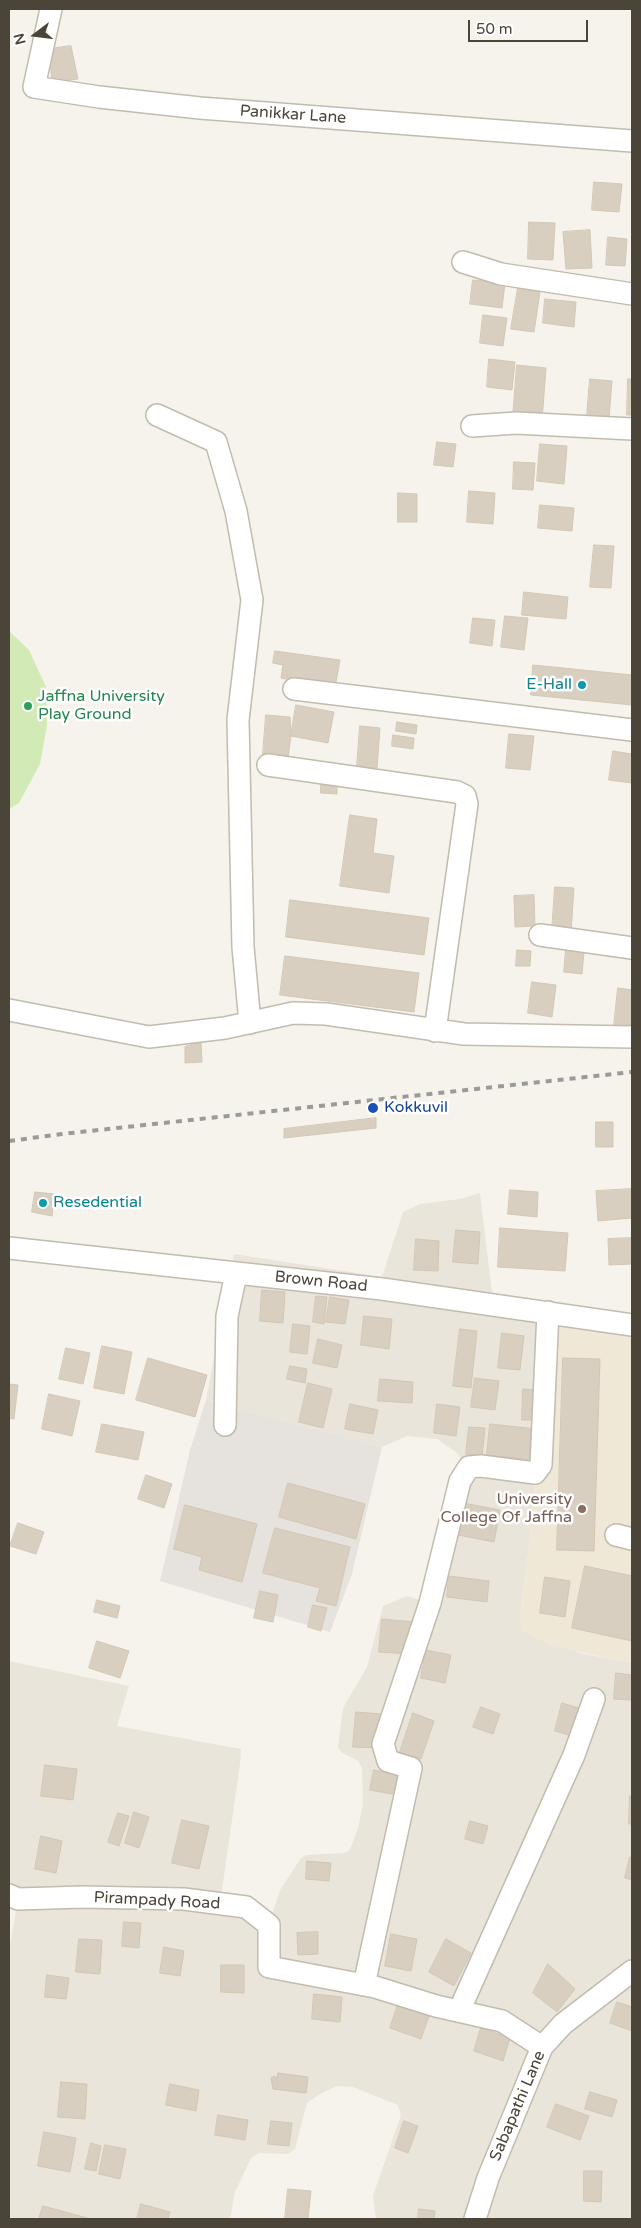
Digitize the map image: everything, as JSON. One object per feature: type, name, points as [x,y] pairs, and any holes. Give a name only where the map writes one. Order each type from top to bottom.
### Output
[{"type":"street","name":"Panikkar Lane","points":[[52,9],[34,87],[98,97],[200,108],[632,141]]},
{"type":"street","points":[[464,262],[501,274],[632,294]]},
{"type":"street","points":[[157,416],[216,442],[236,511],[252,600],[238,720],[243,947],[250,1023]]},
{"type":"street","points":[[472,426],[516,423],[632,429]]},
{"type":"street","points":[[294,689],[632,730]]},
{"type":"street","points":[[268,765],[457,792],[465,796],[467,804],[435,1031]]},
{"type":"street","points":[[540,935],[632,948]]},
{"type":"street","points":[[9,1010],[149,1036],[225,1028],[293,1013],[326,1014],[464,1034],[632,1037]]},
{"type":"street","name":"Brown Road","points":[[9,1248],[382,1289],[632,1325]]},
{"type":"street","points":[[225,1425],[227,1316],[236,1274]]},
{"type":"street","points":[[364,1985],[411,1768],[388,1761],[383,1744],[430,1603],[460,1481],[468,1467],[481,1466],[535,1473],[541,1465],[548,1312]]},
{"type":"street","points":[[458,2011],[574,1755],[594,1699]]},
{"type":"street","name":"Pirampady Road","points":[[9,1895],[18,1899],[83,1897],[184,1899],[246,1907],[269,1925],[269,1967],[364,1985],[502,2021],[542,2046]]},
{"type":"street","name":"Sabapathi Lane","points":[[475,2219],[488,2178],[542,2046],[563,2024],[632,1971]]},
{"type":"shaded area","points":[[480,1193],[492,1293],[551,1308],[529,1546],[520,1620],[523,1631],[580,1653],[632,1663],[632,2219],[376,2219],[373,2196],[401,2115],[398,2105],[353,2087],[337,2086],[307,2103],[295,2149],[288,2154],[259,2153],[251,2158],[235,2192],[230,2219],[9,2219],[9,1951],[18,1899],[9,1895],[9,1661],[129,1686],[117,1726],[241,1749],[220,1904],[269,1925],[280,1890],[301,1858],[307,1855],[344,1853],[350,1850],[358,1828],[363,1804],[362,1768],[358,1761],[341,1752],[338,1747],[343,1708],[367,1667],[383,1606],[407,1596],[430,1603],[468,1467],[456,1452],[437,1439],[407,1436],[382,1447],[206,1400],[234,1254],[382,1277],[403,1212],[420,1204],[460,1199]]},
{"type":"shaded area","name":"University College Of Jaffna","points":[[551,1308],[632,1325],[632,1663],[551,1646],[523,1631],[520,1620],[529,1546]]},
{"type":"shaded area","points":[[206,1400],[382,1447],[352,1574],[330,1632],[160,1581],[190,1450]]},
{"type":"green space","name":"Jaffna University Play Ground","points":[[9,631],[29,650],[46,687],[47,725],[40,764],[19,803],[9,809]]},
{"type":"building","points":[[71,46],[78,79],[52,82],[49,49]]},
{"type":"building","points":[[594,182],[622,184],[619,212],[592,210]]},
{"type":"building","points":[[529,222],[555,223],[553,260],[528,259]]},
{"type":"building","points":[[590,230],[592,268],[566,269],[563,232]]},
{"type":"building","points":[[608,237],[627,239],[625,266],[606,265]]},
{"type":"building","points":[[473,280],[505,283],[502,308],[470,304]]},
{"type":"building","points":[[518,288],[540,292],[534,332],[511,329]]},
{"type":"building","points":[[545,299],[576,302],[574,327],[543,323]]},
{"type":"building","points":[[483,315],[507,318],[503,346],[480,343]]},
{"type":"building","points":[[489,359],[515,362],[512,390],[487,387]]},
{"type":"building","points":[[517,365],[546,368],[542,420],[513,417]]},
{"type":"building","points":[[590,379],[612,381],[609,418],[587,416]]},
{"type":"building","points":[[628,379],[632,379],[632,415],[627,415]]},
{"type":"building","points":[[437,442],[456,444],[453,467],[434,465]]},
{"type":"building","points":[[540,444],[567,446],[564,484],[537,481]]},
{"type":"building","points":[[514,462],[535,463],[533,490],[513,489]]},
{"type":"building","points":[[469,491],[495,493],[493,524],[467,522]]},
{"type":"building","points":[[398,493],[417,494],[417,522],[398,522]]},
{"type":"building","points":[[540,505],[574,508],[572,531],[538,528]]},
{"type":"building","points":[[594,545],[614,546],[611,588],[590,587]]},
{"type":"building","points":[[524,592],[568,597],[566,619],[522,615]]},
{"type":"building","points":[[505,616],[528,618],[524,650],[501,647]]},
{"type":"building","points":[[473,618],[495,620],[492,646],[470,643]]},
{"type":"building","points":[[275,651],[340,660],[335,688],[281,678],[283,665],[273,663]]},
{"type":"building","name":"E-Hall","points":[[533,665],[632,675],[632,705],[531,695]]},
{"type":"building","points":[[296,705],[334,712],[328,743],[291,736]]},
{"type":"building","points":[[266,715],[290,717],[291,736],[288,757],[263,755]]},
{"type":"building","points":[[397,722],[417,725],[416,734],[396,731]]},
{"type":"building","points":[[360,726],[380,728],[377,768],[357,767]]},
{"type":"building","points":[[509,734],[534,736],[530,770],[506,768]]},
{"type":"building","points":[[393,735],[414,738],[413,749],[392,746]]},
{"type":"building","points":[[613,751],[632,754],[632,783],[609,780]]},
{"type":"building","points":[[321,777],[337,778],[337,794],[321,793]]},
{"type":"building","points":[[350,815],[377,819],[373,853],[394,856],[389,893],[340,886]]},
{"type":"building","points":[[555,887],[574,888],[571,932],[552,931]]},
{"type":"building","points":[[534,895],[535,926],[515,927],[514,896]]},
{"type":"building","points":[[290,900],[429,918],[424,955],[286,937]]},
{"type":"building","points":[[517,950],[531,951],[530,966],[516,966]]},
{"type":"building","points":[[566,950],[584,952],[582,974],[564,972]]},
{"type":"building","points":[[285,956],[419,973],[414,1012],[280,995]]},
{"type":"building","points":[[532,982],[556,985],[552,1017],[528,1013]]},
{"type":"building","points":[[618,988],[632,990],[632,1028],[614,1026]]},
{"type":"building","points":[[201,1042],[202,1062],[185,1063],[185,1047]]},
{"type":"building","points":[[376,1118],[376,1128],[284,1138],[284,1129]]},
{"type":"building","points":[[596,1122],[613,1122],[613,1147],[596,1147]]},
{"type":"building","points":[[632,1189],[632,1218],[598,1221],[596,1191]]},
{"type":"building","points":[[510,1190],[538,1192],[537,1217],[508,1214]]},
{"type":"building","name":"Resedential","points":[[35,1192],[54,1194],[52,1216],[32,1212]]},
{"type":"building","points":[[500,1228],[568,1233],[565,1271],[498,1267]]},
{"type":"building","points":[[456,1230],[480,1232],[478,1264],[453,1262]]},
{"type":"building","points":[[632,1238],[632,1264],[609,1265],[608,1239]]},
{"type":"building","points":[[416,1239],[439,1241],[438,1271],[414,1270]]},
{"type":"building","points":[[262,1290],[285,1292],[283,1323],[260,1321]]},
{"type":"building","points":[[316,1296],[327,1297],[324,1324],[313,1322]]},
{"type":"building","points":[[330,1297],[349,1300],[345,1324],[326,1322]]},
{"type":"building","points":[[364,1316],[392,1319],[389,1349],[361,1345]]},
{"type":"building","points":[[293,1324],[310,1326],[307,1354],[290,1352]]},
{"type":"building","points":[[460,1329],[477,1331],[471,1388],[453,1386]]},
{"type":"building","points":[[502,1333],[524,1336],[520,1370],[498,1368]]},
{"type":"building","points":[[318,1339],[342,1345],[337,1368],[313,1363]]},
{"type":"building","points":[[102,1346],[132,1352],[124,1394],[94,1388]]},
{"type":"building","points":[[66,1348],[90,1353],[83,1384],[59,1379]]},
{"type":"building","points":[[148,1358],[207,1375],[195,1417],[136,1400]]},
{"type":"building","points":[[563,1358],[600,1359],[594,1551],[557,1550]]},
{"type":"building","points":[[290,1366],[307,1369],[305,1383],[287,1379]]},
{"type":"building","points":[[475,1378],[499,1381],[495,1410],[471,1407]]},
{"type":"building","points":[[380,1379],[413,1382],[412,1403],[378,1401]]},
{"type":"building","points":[[308,1383],[332,1389],[323,1428],[299,1422]]},
{"type":"building","points":[[9,1384],[18,1385],[14,1419],[9,1418]]},
{"type":"building","points":[[523,1389],[539,1390],[538,1420],[522,1420]]},
{"type":"building","points":[[49,1394],[80,1401],[72,1436],[42,1429]]},
{"type":"building","points":[[350,1404],[378,1410],[373,1434],[345,1429]]},
{"type":"building","points":[[437,1404],[460,1407],[456,1436],[434,1433]]},
{"type":"building","points":[[102,1424],[144,1432],[138,1460],[96,1452]]},
{"type":"building","points":[[490,1424],[536,1429],[532,1460],[487,1455]]},
{"type":"building","points":[[469,1427],[485,1428],[482,1456],[466,1454]]},
{"type":"building","points":[[146,1475],[172,1484],[164,1508],[138,1499]]},
{"type":"building","points":[[288,1483],[365,1504],[356,1539],[279,1517]]},
{"type":"building","points":[[463,1503],[500,1510],[494,1542],[458,1535]]},
{"type":"building","points":[[185,1505],[257,1524],[242,1582],[199,1570],[202,1557],[174,1549]]},
{"type":"building","points":[[18,1523],[44,1532],[36,1554],[10,1546]]},
{"type":"building","points":[[275,1528],[350,1547],[336,1606],[316,1601],[320,1588],[263,1573]]},
{"type":"building","points":[[585,1566],[632,1576],[632,1641],[572,1628]]},
{"type":"building","points":[[449,1576],[489,1581],[487,1602],[447,1597]]},
{"type":"building","points":[[545,1577],[570,1581],[565,1617],[540,1613]]},
{"type":"building","points":[[260,1591],[278,1595],[273,1622],[254,1618]]},
{"type":"building","points":[[97,1600],[120,1606],[117,1618],[94,1612]]},
{"type":"building","points":[[313,1605],[327,1608],[321,1631],[308,1627]]},
{"type":"building","points":[[382,1619],[414,1622],[411,1654],[379,1652]]},
{"type":"building","points":[[97,1641],[129,1651],[120,1678],[89,1668]]},
{"type":"building","points":[[426,1650],[451,1655],[445,1683],[421,1678]]},
{"type":"building","points":[[616,1673],[632,1675],[632,1700],[614,1699]]},
{"type":"building","points":[[562,1703],[579,1708],[572,1736],[555,1731]]},
{"type":"building","points":[[481,1707],[500,1714],[493,1734],[473,1727]]},
{"type":"building","points":[[356,1712],[381,1714],[378,1748],[353,1747]]},
{"type":"building","points":[[413,1713],[434,1721],[421,1759],[400,1752]]},
{"type":"building","points":[[45,1765],[77,1769],[73,1800],[41,1796]]},
{"type":"building","points":[[374,1770],[401,1776],[397,1795],[370,1790]]},
{"type":"building","points":[[630,1796],[632,1796],[632,1824],[629,1824]]},
{"type":"building","points":[[134,1812],[149,1817],[139,1848],[125,1843]]},
{"type":"building","points":[[118,1813],[129,1816],[119,1846],[108,1842]]},
{"type":"building","points":[[182,1820],[209,1826],[199,1869],[172,1863]]},
{"type":"building","points":[[470,1821],[488,1826],[483,1844],[465,1839]]},
{"type":"building","points":[[41,1836],[62,1841],[56,1873],[35,1869]]},
{"type":"building","points":[[630,1857],[632,1857],[632,1880],[625,1878]]},
{"type":"building","points":[[307,1861],[331,1863],[329,1881],[306,1879]]},
{"type":"building","points":[[124,1922],[141,1923],[139,1948],[122,1946]]},
{"type":"building","points":[[318,1932],[318,1954],[298,1955],[297,1933]]},
{"type":"building","points":[[391,1934],[417,1939],[411,1971],[385,1966]]},
{"type":"building","points":[[79,1939],[102,1940],[100,1974],[76,1972]]},
{"type":"building","points":[[446,1939],[471,1953],[454,1986],[429,1972]]},
{"type":"building","points":[[164,1947],[184,1951],[180,1976],[160,1973]]},
{"type":"building","points":[[548,1964],[575,1989],[557,2012],[533,1993]]},
{"type":"building","points":[[221,1965],[244,1965],[244,1993],[221,1992]]},
{"type":"building","points":[[47,1975],[69,1978],[66,1999],[45,1997]]},
{"type":"building","points":[[314,1994],[342,1997],[340,2022],[312,2019]]},
{"type":"building","points":[[617,2002],[632,2007],[632,2031],[610,2023]]},
{"type":"building","points":[[398,2005],[429,2016],[421,2039],[390,2028]]},
{"type":"building","points":[[481,2028],[510,2038],[503,2061],[474,2051]]},
{"type":"building","points":[[278,2073],[308,2077],[306,2093],[273,2089],[271,2078],[274,2076],[277,2078]]},
{"type":"building","points":[[61,2082],[87,2084],[85,2119],[58,2117]]},
{"type":"building","points":[[170,2084],[199,2090],[196,2111],[166,2105]]},
{"type":"building","points":[[590,2092],[617,2100],[612,2117],[585,2109]]},
{"type":"building","points":[[556,2104],[589,2116],[580,2140],[547,2127]]},
{"type":"building","points":[[218,2115],[248,2120],[245,2140],[215,2135]]},
{"type":"building","points":[[271,2121],[292,2123],[289,2146],[268,2144]]},
{"type":"building","points":[[404,2121],[418,2126],[408,2153],[395,2148]]},
{"type":"building","points":[[44,2132],[76,2138],[70,2172],[38,2166]]},
{"type":"building","points":[[91,2143],[101,2146],[96,2171],[85,2169]]},
{"type":"building","points":[[105,2145],[126,2149],[120,2179],[99,2174]]},
{"type":"building","points":[[584,2171],[602,2171],[601,2202],[584,2201]]},
{"type":"building","points":[[288,2189],[311,2191],[308,2219],[285,2219]]},
{"type":"building","points":[[141,2204],[170,2212],[168,2219],[137,2219]]},
{"type":"building","points":[[43,2206],[91,2219],[39,2219]]},
{"type":"building","points":[[419,2209],[435,2211],[434,2219],[418,2219]]},
{"type":"railway","points":[[9,1141],[632,1072]]},
{"type":"place","name":"E-Hall","points":[[582,685]]},
{"type":"place","name":"Jaffna University Play Ground","points":[[28,706]]},
{"type":"place","name":"Kokkuvil","points":[[373,1108]]},
{"type":"place","name":"Resedential","points":[[43,1203]]},
{"type":"place","name":"University College Of Jaffna","points":[[582,1509]]}]
